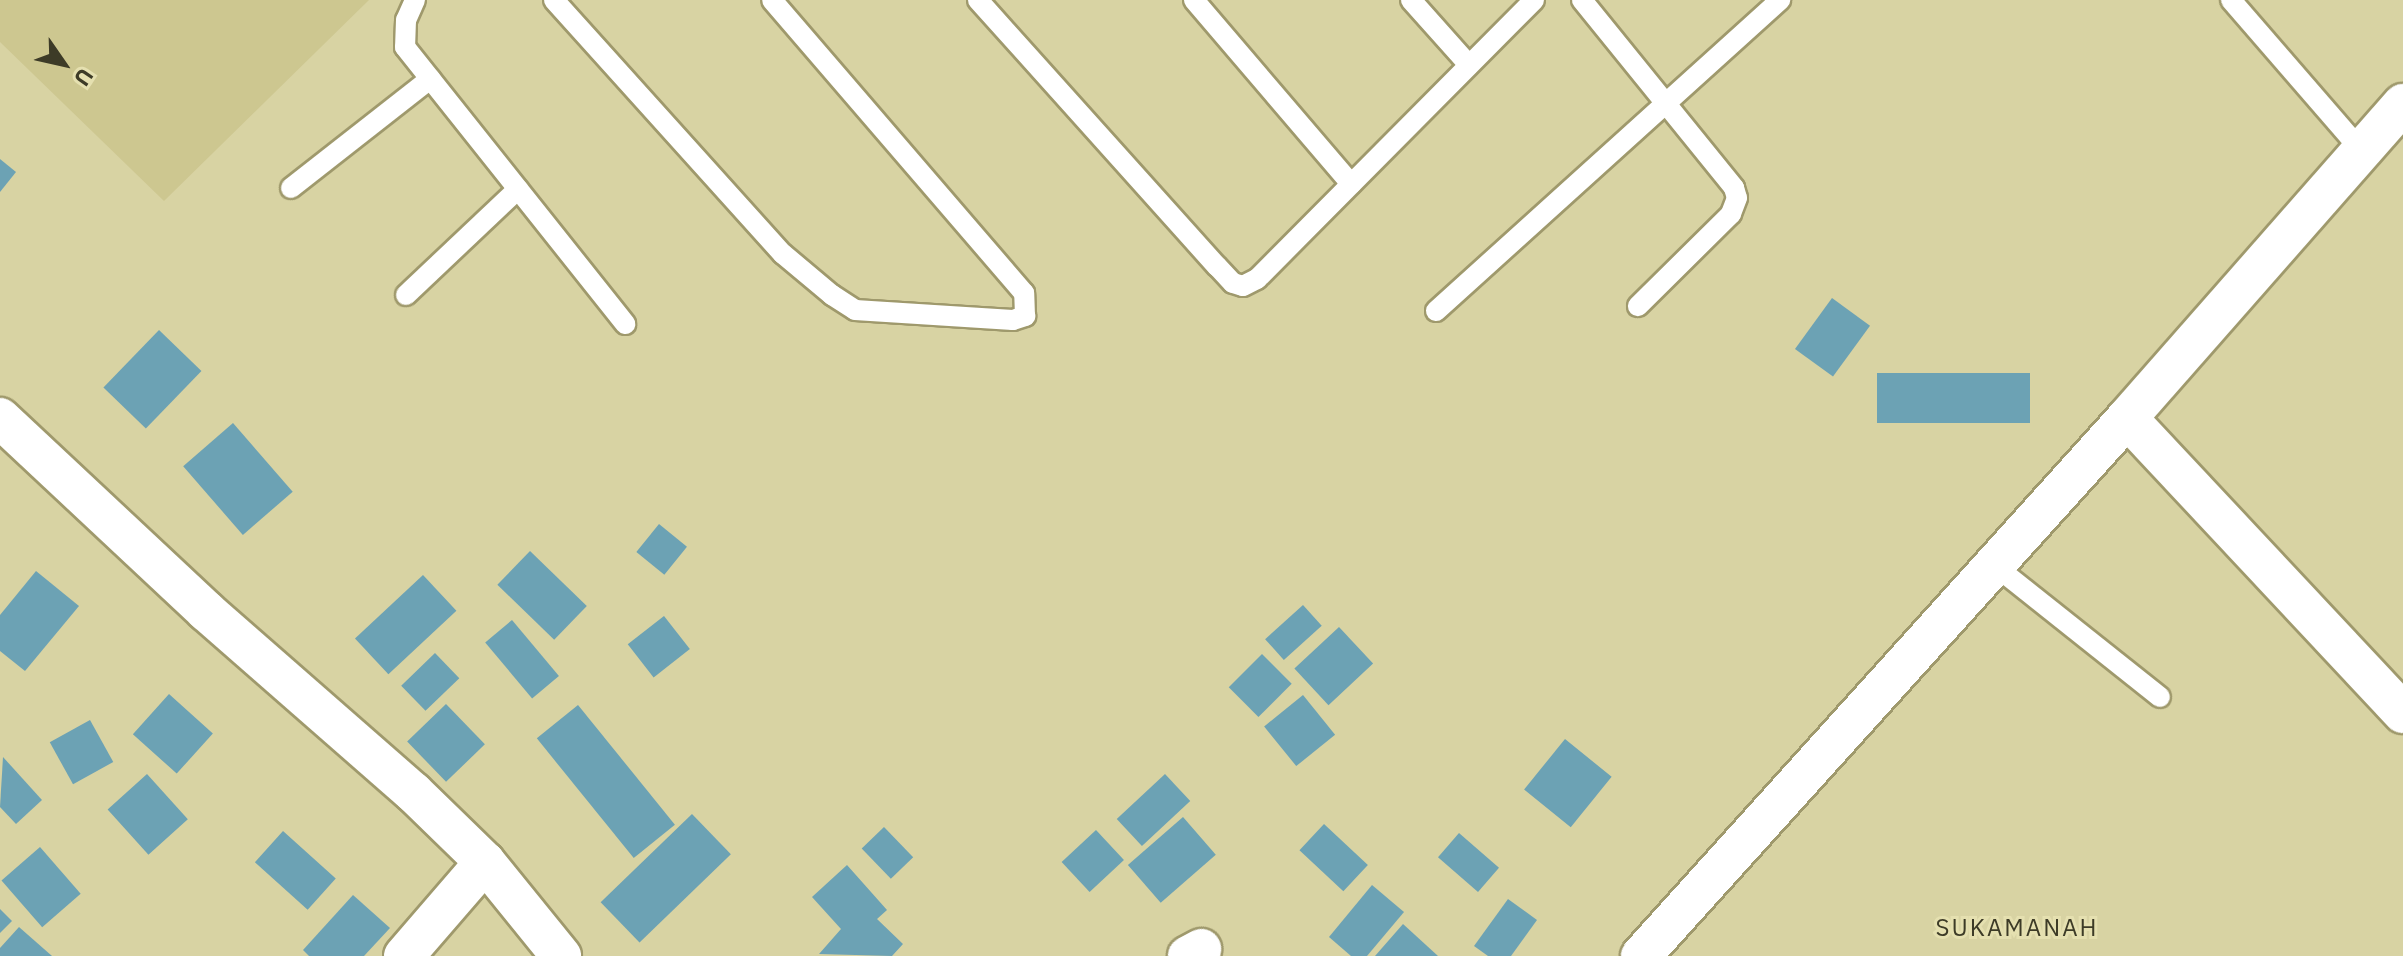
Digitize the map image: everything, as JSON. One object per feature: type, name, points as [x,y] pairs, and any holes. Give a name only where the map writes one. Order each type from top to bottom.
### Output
[{"type":"street","points":[[1641,956],[2127,418],[2403,104]]},
{"type":"street","points":[[0,418],[206,611],[413,792],[485,862],[561,956]]},
{"type":"street","points":[[2127,418],[2403,713]]},
{"type":"street","points":[[404,956],[485,862]]},
{"type":"lane","points":[[415,0],[406,20],[405,47],[625,324]]},
{"type":"lane","points":[[554,0],[783,254],[832,295],[855,310],[1013,320],[1025,316],[1024,293],[772,0]]},
{"type":"lane","points":[[978,0],[1233,283],[1243,286],[1257,279],[1534,0]]},
{"type":"lane","points":[[1194,0],[1351,184]]},
{"type":"lane","points":[[1411,0],[1469,65]]},
{"type":"lane","points":[[1582,0],[1734,188],[1736,207],[1638,306]]},
{"type":"lane","points":[[1436,311],[1780,0]]},
{"type":"lane","points":[[2231,0],[2362,151]]},
{"type":"lane","points":[[291,188],[430,79]]},
{"type":"lane","points":[[406,295],[518,189]]},
{"type":"lane","points":[[1994,565],[2160,697]]},
{"type":"shaded area","points":[[0,0],[369,0],[164,201],[0,42]]},
{"type":"building","points":[[0,159],[16,172],[0,192]]},
{"type":"building","points":[[1832,298],[1870,326],[1833,377],[1795,349]]},
{"type":"building","points":[[159,330],[201,371],[146,429],[103,388]]},
{"type":"building","points":[[1877,373],[2030,373],[2030,423],[1877,423]]},
{"type":"building","points":[[233,423],[293,492],[243,535],[183,466]]},
{"type":"building","points":[[659,524],[687,547],[664,575],[636,552]]},
{"type":"building","points":[[530,551],[587,606],[554,640],[497,585]]},
{"type":"building","points":[[36,571],[79,606],[25,671],[0,651],[0,615]]},
{"type":"building","points":[[423,575],[456,611],[388,674],[355,638]]},
{"type":"building","points":[[1303,605],[1322,626],[1284,660],[1265,639]]},
{"type":"building","points":[[664,616],[690,649],[654,677],[628,644]]},
{"type":"building","points":[[512,620],[559,676],[532,698],[485,642]]},
{"type":"building","points":[[1339,627],[1373,664],[1328,705],[1294,669]]},
{"type":"building","points":[[435,653],[459,678],[426,711],[401,686]]},
{"type":"building","points":[[1262,654],[1292,684],[1258,717],[1229,687]]},
{"type":"building","points":[[169,694],[213,733],[177,774],[133,734]]},
{"type":"building","points":[[1303,695],[1335,735],[1296,766],[1264,726]]},
{"type":"building","points":[[446,704],[485,744],[446,782],[407,742]]},
{"type":"building","points":[[578,705],[675,825],[634,858],[537,738]]},
{"type":"building","points":[[90,720],[113,762],[73,784],[50,742]]},
{"type":"building","points":[[1565,739],[1612,777],[1571,827],[1524,790]]},
{"type":"building","points":[[3,757],[42,800],[16,824],[0,807]]},
{"type":"building","points":[[147,774],[188,819],[148,855],[108,809]]},
{"type":"building","points":[[1165,774],[1190,801],[1142,846],[1117,819]]},
{"type":"building","points":[[692,814],[731,854],[640,943],[601,902]]},
{"type":"building","points":[[1183,817],[1216,855],[1161,903],[1128,865]]},
{"type":"building","points":[[1324,824],[1368,865],[1343,891],[1299,850]]},
{"type":"building","points":[[884,827],[913,857],[891,879],[862,849]]},
{"type":"building","points":[[1096,830],[1124,860],[1090,892],[1062,862]]},
{"type":"building","points":[[283,831],[336,879],[308,910],[255,862]]},
{"type":"building","points":[[1459,833],[1499,868],[1478,892],[1438,857]]},
{"type":"building","points":[[40,847],[81,894],[42,927],[2,880]]},
{"type":"building","points":[[847,865],[887,910],[877,919],[903,944],[892,956],[819,954],[841,929],[812,897]]},
{"type":"building","points":[[1372,885],[1404,912],[1367,956],[1351,956],[1329,937]]},
{"type":"building","points":[[353,895],[390,928],[364,956],[309,956],[303,950]]},
{"type":"building","points":[[1508,899],[1537,920],[1511,956],[1488,956],[1474,946]]},
{"type":"building","points":[[0,909],[12,921],[0,933]]},
{"type":"building","points":[[1403,924],[1438,956],[1375,956]]},
{"type":"building","points":[[19,927],[52,956],[0,956],[0,948]]},
{"type":"district","name":"SUKAMANAH","points":[[2017,928]]}]
